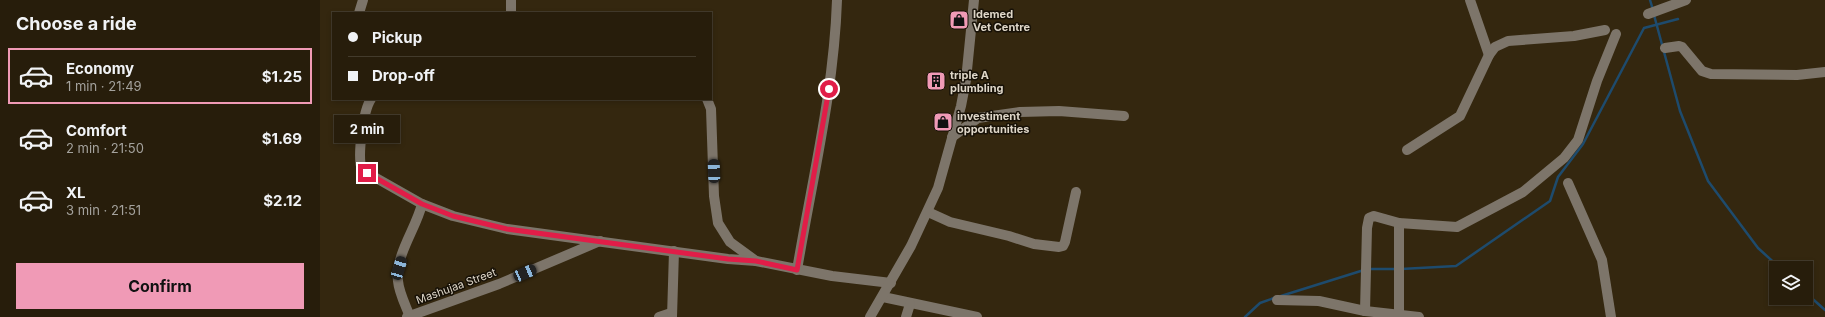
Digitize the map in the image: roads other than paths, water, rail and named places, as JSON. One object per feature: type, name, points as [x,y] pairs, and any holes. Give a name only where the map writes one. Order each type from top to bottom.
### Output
[{"type":"street","points":[[359,12],[364,0]]},
{"type":"street","points":[[511,0],[511,12]]},
{"type":"street","points":[[797,270],[829,89],[836,32],[837,0]]},
{"type":"street","points":[[870,317],[891,283],[928,212],[938,188],[966,80],[974,0]]},
{"type":"street","points":[[1470,0],[1489,56]]},
{"type":"street","points":[[1648,14],[1686,0]]},
{"type":"street","points":[[1407,150],[1460,116],[1489,56],[1495,47],[1508,40],[1574,36],[1605,30]]},
{"type":"street","points":[[1365,311],[1368,220],[1374,216],[1399,223],[1450,228],[1461,226],[1523,192],[1564,158],[1578,140],[1597,80],[1616,34]]},
{"type":"street","points":[[1665,48],[1682,47],[1702,71],[1711,74],[1797,74],[1825,72]]},
{"type":"street","points":[[371,100],[364,124],[360,164],[362,170],[422,204],[453,216],[507,229],[756,261],[832,276],[891,283]]},
{"type":"street","points":[[708,100],[711,109],[714,196],[718,223],[730,242],[756,261]]},
{"type":"street","points":[[952,137],[978,118],[1007,113],[1059,111],[1124,116]]},
{"type":"street","points":[[1568,183],[1602,260],[1611,317]]},
{"type":"street","points":[[928,212],[950,222],[1009,236],[1034,244],[1061,247],[1065,242],[1076,192]]},
{"type":"street","points":[[409,317],[398,284],[398,276],[401,260],[422,204]]},
{"type":"street","points":[[1399,223],[1400,316]]},
{"type":"street","name":"Mashujaa Street","points":[[409,317],[499,284],[602,241]]},
{"type":"street","points":[[659,317],[671,315],[674,251]]},
{"type":"street","points":[[883,297],[910,304],[977,317]]},
{"type":"street","points":[[1277,300],[1319,301],[1365,311],[1419,317]]},
{"type":"street","points":[[906,317],[910,304]]},
{"type":"waterway","points":[[1650,0],[1653,10]]},
{"type":"waterway","points":[[1654,15],[1680,111],[1708,181],[1758,248],[1772,261]]},
{"type":"waterway","points":[[1401,269],[1456,266],[1550,201],[1558,177],[1583,144],[1644,28],[1678,19]]},
{"type":"waterway","points":[[1369,269],[1396,269]]},
{"type":"waterway","points":[[1281,296],[1364,270]]},
{"type":"waterway","points":[[1245,317],[1260,303],[1274,298]]},
{"type":"waterway","points":[[1813,299],[1825,310]]},
{"type":"place","name":"Idemed Vet Centre","points":[[959,20]]},
{"type":"place","name":"triple A plumbling","points":[[936,81]]},
{"type":"place","name":"investiment opportunities","points":[[943,122]]}]
